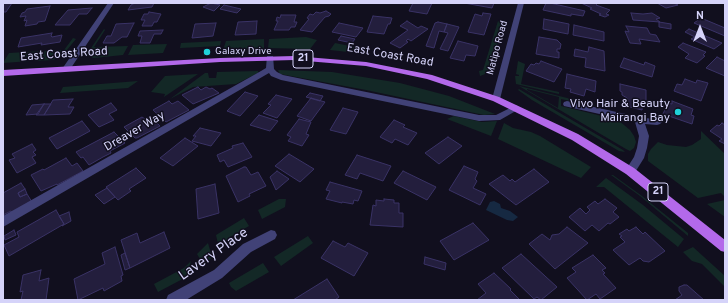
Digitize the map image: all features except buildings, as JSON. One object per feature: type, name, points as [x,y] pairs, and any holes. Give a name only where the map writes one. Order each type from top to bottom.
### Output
[{"type":"main road","name":"East Coast Road","points":[[3,73],[270,58],[319,59],[366,64],[442,80],[496,99],[575,137],[630,171],[725,247]]},
{"type":"street","points":[[66,70],[111,3]]},
{"type":"street","name":"Matipo Road","points":[[496,99],[521,3]]},
{"type":"street","points":[[270,58],[270,69],[274,74],[281,77],[479,118],[497,118],[516,108]]},
{"type":"street","name":"Dreaver Way","points":[[3,222],[270,69]]},
{"type":"street","points":[[567,104],[639,120],[657,122]]},
{"type":"street","points":[[630,171],[639,158],[642,148],[644,136],[639,120]]},
{"type":"street","name":"Lavery Place","points":[[173,300],[218,274],[247,248],[272,235]]},
{"type":"green space","points":[[498,21],[504,23],[490,69],[485,74],[480,76],[479,71],[483,70]]},
{"type":"green space","points":[[104,29],[105,30],[94,47],[128,46],[123,55],[94,58],[88,56],[89,51]]},
{"type":"green space","points":[[306,37],[317,40],[310,49],[268,48],[269,39]]},
{"type":"green space","points":[[73,38],[76,39],[62,56],[53,60],[34,61],[45,51],[64,50]]},
{"type":"green space","points":[[264,39],[264,48],[223,50],[226,41]]},
{"type":"green space","points":[[221,41],[220,46],[180,48],[181,43]]},
{"type":"green space","points":[[335,43],[369,50],[366,54],[330,50]]},
{"type":"green space","points":[[167,44],[163,53],[128,55],[133,45]]},
{"type":"green space","points":[[43,51],[31,61],[3,63],[9,53]]},
{"type":"green space","points":[[518,61],[525,64],[521,84],[559,92],[559,94],[516,84],[515,76],[519,76],[516,74]]},
{"type":"green space","points":[[278,70],[332,72],[400,83],[449,96],[495,114],[484,115],[366,90],[280,74]]},
{"type":"green space","points":[[258,71],[258,73],[236,84],[193,87],[170,99],[205,73],[208,73],[209,78],[216,78],[217,72]]},
{"type":"green space","points":[[198,74],[164,97],[165,94],[151,92],[165,76]]},
{"type":"green space","points":[[138,81],[128,88],[60,93],[63,87]]},
{"type":"green space","points":[[519,86],[595,105],[593,106],[561,99],[561,106],[618,120],[630,130],[634,136],[636,142],[634,148],[630,151]],"holes":[[[527,89],[559,97],[558,108]]]},
{"type":"green space","points":[[519,89],[625,152],[619,151],[532,100],[518,90]]},
{"type":"green space","points":[[454,116],[482,122],[497,121],[491,136],[447,119]]},
{"type":"green space","points":[[504,123],[513,128],[531,132],[540,136],[591,167],[581,178],[498,139]]},
{"type":"green space","points":[[701,131],[725,154],[725,197],[721,193],[698,198],[648,161],[648,154],[658,142],[667,145],[686,147],[701,139]]},
{"type":"green space","points":[[611,175],[642,196],[688,233],[688,236],[640,196]]},
{"type":"green space","points":[[606,178],[643,205],[684,239],[678,247],[604,187],[596,187]]},
{"type":"green space","points":[[279,199],[286,199],[285,207],[262,219],[258,210]]},
{"type":"green space","points":[[725,200],[725,217],[707,204]]},
{"type":"green space","points":[[244,218],[249,226],[230,237],[219,248],[216,235]]},
{"type":"green space","points":[[308,236],[313,243],[281,266],[274,257]]},
{"type":"green space","points":[[208,243],[212,257],[204,266],[197,254]]},
{"type":"green space","points":[[693,247],[725,276],[725,287],[702,264],[692,261],[683,252]]},
{"type":"green space","points":[[191,261],[190,265],[193,265],[194,273],[158,292],[154,284],[184,268]]},
{"type":"green space","points":[[263,263],[269,272],[236,291],[231,287],[229,283]]},
{"type":"water","points":[[494,201],[500,204],[501,208],[510,211],[518,217],[513,221],[507,220],[486,210],[490,202]]},
{"type":"place","name":"Galaxy Drive","points":[[207,52]]},
{"type":"place","name":"Vivo Hair & Beauty Mairangi Bay","points":[[678,112]]}]
